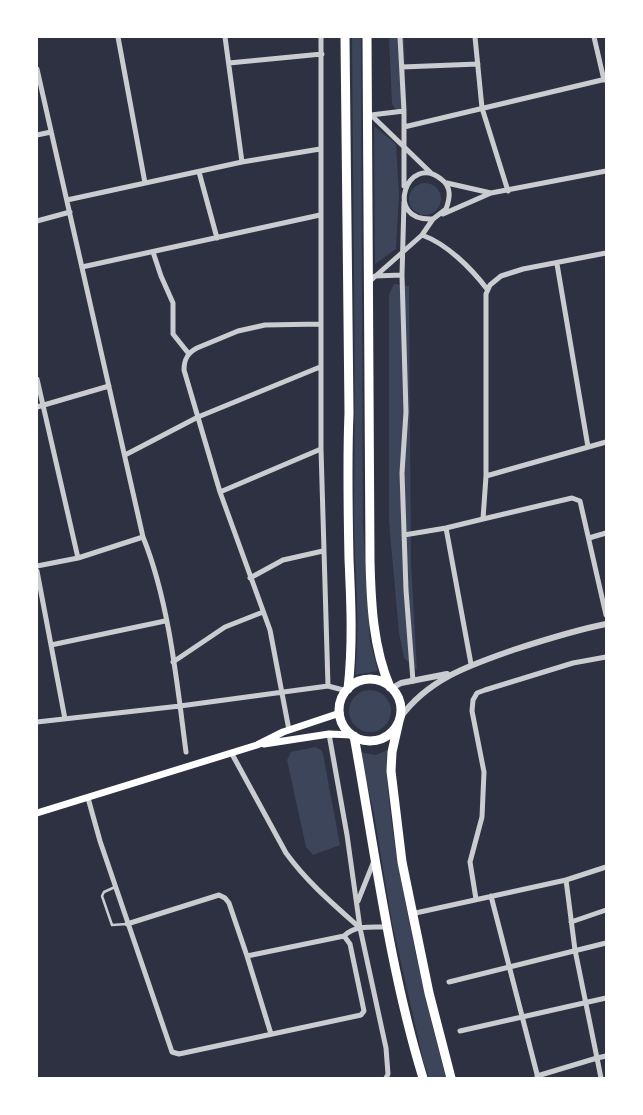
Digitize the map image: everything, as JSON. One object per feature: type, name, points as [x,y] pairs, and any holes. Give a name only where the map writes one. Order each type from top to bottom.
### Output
[{"type":"highway","points":[[345,37],[349,413],[347,475],[352,651],[347,690],[340,705],[340,713],[342,721],[353,736],[386,927],[409,1031],[423,1078]]},
{"type":"highway","points":[[367,37],[372,279],[368,410],[371,590],[381,661],[401,705],[392,752],[392,789],[411,914],[451,1078]]},
{"type":"highway","points":[[347,690],[364,680],[382,682],[391,687]]},
{"type":"highway","points":[[353,736],[362,740],[380,740],[388,736],[400,720]]},
{"type":"main road","points":[[257,746],[289,730],[340,713]]},
{"type":"main road","points":[[37,813],[257,746],[329,734],[353,736]]},
{"type":"street","points":[[118,37],[145,183]]},
{"type":"street","points":[[225,37],[242,162]]},
{"type":"street","points":[[321,37],[320,367],[328,686]]},
{"type":"street","points":[[400,37],[404,111],[402,275],[406,412],[402,473],[413,681]]},
{"type":"street","points":[[475,37],[482,108],[508,191]]},
{"type":"street","points":[[404,127],[605,79],[594,37]]},
{"type":"street","points":[[229,63],[322,54]]},
{"type":"street","points":[[402,67],[478,64]]},
{"type":"street","points":[[37,69],[39,91],[70,212],[143,537],[152,561],[173,662],[186,752]]},
{"type":"street","points":[[369,113],[404,111]]},
{"type":"street","points":[[369,113],[430,173],[446,183],[491,193]]},
{"type":"street","points":[[37,135],[51,132]]},
{"type":"street","points":[[67,200],[242,162],[320,149]]},
{"type":"street","points":[[404,202],[415,216],[424,219],[437,217],[491,193],[606,171]]},
{"type":"street","points":[[199,172],[217,238]]},
{"type":"street","points":[[404,193],[413,177],[430,173]]},
{"type":"street","points":[[372,279],[422,235],[446,209],[450,201],[450,191],[446,183]]},
{"type":"street","points":[[37,221],[70,212]]},
{"type":"street","points":[[82,267],[320,215]]},
{"type":"street","points":[[422,235],[436,240],[487,289]]},
{"type":"street","points":[[153,252],[173,303],[173,334],[189,354]]},
{"type":"street","points":[[483,519],[486,476],[487,289],[494,279],[523,269],[606,253]]},
{"type":"street","points":[[558,264],[588,447]]},
{"type":"street","points":[[372,279],[402,275]]},
{"type":"street","points":[[289,730],[275,650],[220,492],[184,370],[184,361],[197,348],[250,327],[321,324]]},
{"type":"street","points":[[125,455],[198,417],[320,367]]},
{"type":"street","points":[[37,379],[78,558]]},
{"type":"street","points":[[37,407],[109,386]]},
{"type":"street","points":[[486,476],[606,442]]},
{"type":"street","points":[[220,492],[321,449]]},
{"type":"street","points":[[404,535],[575,498],[582,504],[606,615]]},
{"type":"street","points":[[446,528],[471,664]]},
{"type":"street","points":[[589,538],[606,533]]},
{"type":"street","points":[[37,566],[78,558],[143,537]]},
{"type":"street","points":[[250,578],[283,560],[323,551]]},
{"type":"street","points":[[37,571],[65,719]]},
{"type":"street","points":[[173,662],[225,627],[263,612]]},
{"type":"street","points":[[51,645],[165,621]]},
{"type":"street","points":[[400,720],[408,707],[426,690],[471,664],[537,642],[606,624]]},
{"type":"street","points":[[476,899],[470,862],[482,817],[484,772],[472,711],[473,700],[477,693],[485,690],[573,663],[606,657]]},
{"type":"street","points":[[391,687],[452,673]]},
{"type":"street","points":[[37,722],[328,686],[347,690]]},
{"type":"street","points":[[329,734],[360,928],[386,1048],[386,1078]]},
{"type":"street","points":[[232,754],[296,867],[360,928]]},
{"type":"street","points":[[88,798],[127,924],[172,1052],[179,1054],[363,1013],[350,944],[344,936]]},
{"type":"street","points":[[357,904],[375,858]]},
{"type":"street","points":[[411,914],[566,880],[606,867]]},
{"type":"street","points":[[566,880],[575,950],[601,1078]]},
{"type":"street","points":[[127,924],[219,895],[225,898],[247,956],[271,1034]]},
{"type":"street","points":[[491,896],[538,1077],[606,1056]]},
{"type":"street","points":[[571,922],[606,910]]},
{"type":"street","points":[[247,956],[344,936],[347,932],[360,928],[386,927]]},
{"type":"street","points":[[449,982],[606,943]]},
{"type":"street","points":[[460,1031],[606,999]]},
{"type":"lane","points":[[115,887],[104,892],[102,896],[112,925],[127,924]]},
{"type":"shaded area","points":[[352,37],[361,37],[363,524],[370,641],[378,671],[355,675],[357,615],[354,516]]},
{"type":"shaded area","points":[[389,37],[404,37],[406,112],[398,112],[392,104]]},
{"type":"shaded area","points":[[374,126],[396,144],[399,194],[396,249],[375,264]]},
{"type":"shaded area","points":[[425,183],[436,188],[441,199],[436,210],[425,215],[414,210],[409,199],[414,188]]},
{"type":"shaded area","points":[[394,284],[409,286],[411,563],[417,670],[404,658],[399,633],[389,522],[389,295]]},
{"type":"shaded area","points":[[370,690],[385,696],[391,711],[385,726],[370,732],[355,726],[349,711],[355,696]]},
{"type":"shaded area","points":[[315,747],[323,754],[340,845],[313,855],[306,847],[287,760],[291,752]]},
{"type":"shaded area","points":[[387,750],[389,799],[398,863],[421,979],[446,1078],[429,1078],[423,1060],[392,923],[374,814],[360,752],[376,755]]}]
